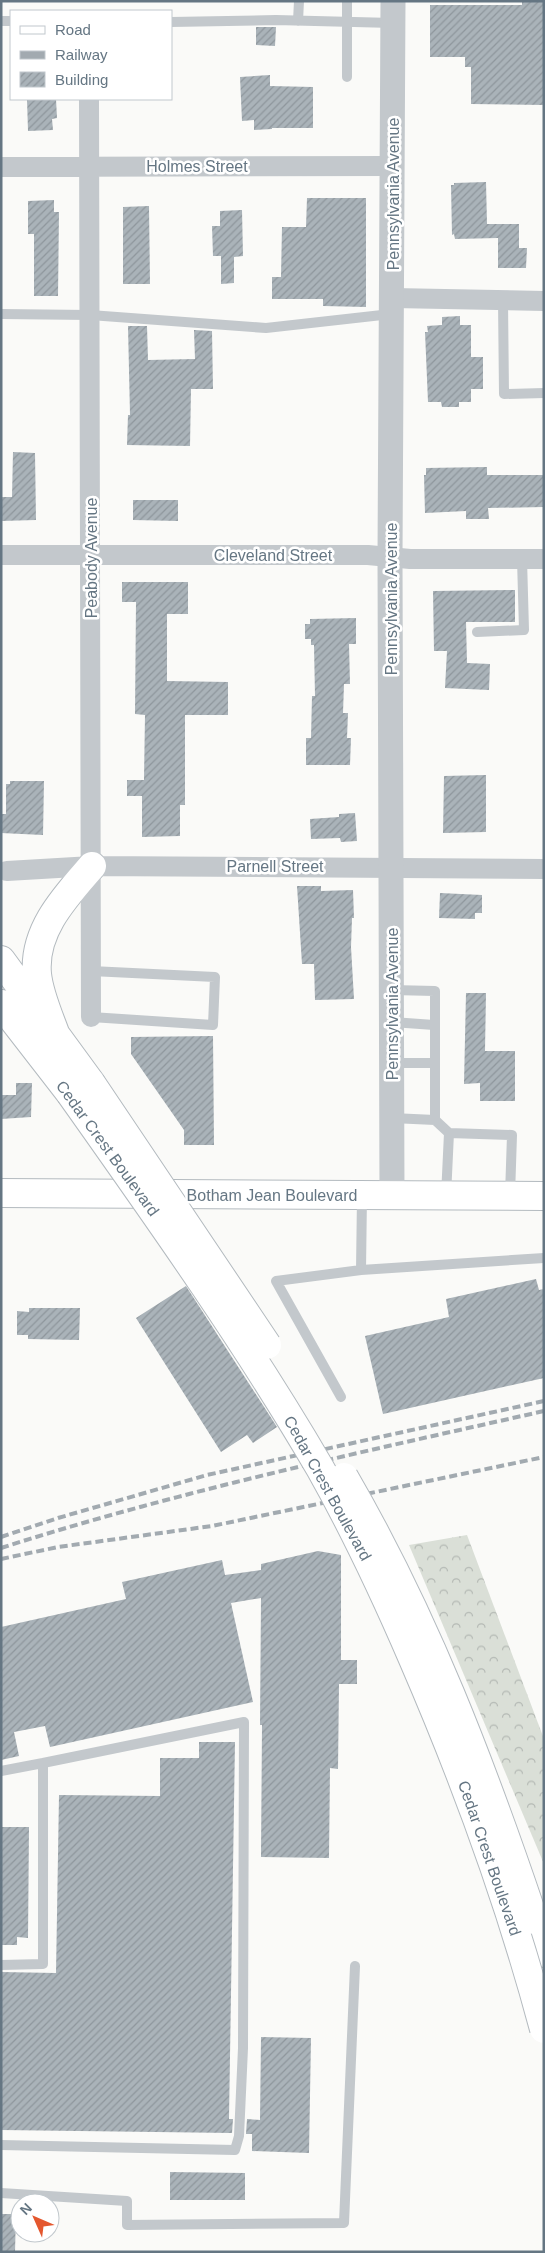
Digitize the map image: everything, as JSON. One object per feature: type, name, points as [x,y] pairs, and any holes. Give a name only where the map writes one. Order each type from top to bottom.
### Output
[{"type":"main road","points":[[55,1033],[41,994],[37,973],[38,954],[45,931],[56,908],[92,866]]},
{"type":"main road","name":"Cedar Crest Boulevard","points":[[1,960],[55,1033],[80,1088],[243,1342],[321,1471],[358,1542],[406,1642],[471,1798],[528,1973],[544,2029]]},
{"type":"main road","name":"Cedar Crest Boulevard","points":[[1,1004],[80,1088],[252,1322],[292,1384],[372,1524],[408,1596],[460,1712],[499,1816],[544,1953]]},
{"type":"main road","name":"Botham Jean Boulevard","points":[[1,1193],[544,1196]]},
{"type":"street","name":"Pennsylvania Avenue","points":[[392,1196],[390,557],[393,306],[393,12]]},
{"type":"street","name":"Peabody Avenue","points":[[89,100],[92,1017]]},
{"type":"street","name":"Holmes Street","points":[[1,167],[393,166]]},
{"type":"street","points":[[393,306],[544,301]]},
{"type":"street","name":"Cleveland Street","points":[[1,555],[544,559]]},
{"type":"street","name":"Parnell Street","points":[[7,871],[92,866],[544,869]]},
{"type":"lane","points":[[298,21],[299,1]]},
{"type":"lane","points":[[347,1],[347,77]]},
{"type":"lane","points":[[172,22],[347,22],[393,12]]},
{"type":"lane","points":[[503,301],[504,394],[544,393]]},
{"type":"lane","points":[[1,314],[90,315],[266,328],[393,306]]},
{"type":"lane","points":[[476,632],[524,630],[522,559]]},
{"type":"lane","points":[[92,971],[215,977],[213,1025],[92,1017]]},
{"type":"lane","points":[[392,990],[435,991],[435,1120]]},
{"type":"lane","points":[[392,1022],[434,1024]]},
{"type":"lane","points":[[392,1064],[435,1063]]},
{"type":"lane","points":[[392,1118],[435,1120],[450,1133],[512,1135],[510,1196]]},
{"type":"lane","points":[[446,1196],[450,1133]]},
{"type":"lane","points":[[361,1270],[362,1196]]},
{"type":"lane","points":[[341,1397],[276,1281],[361,1270],[544,1258]]},
{"type":"lane","points":[[1,1771],[244,1722],[243,2048],[239,2136],[235,2150],[1,2145]]},
{"type":"lane","points":[[1,1965],[43,1964],[43,1763]]},
{"type":"lane","points":[[1,2193],[127,2201],[127,2225],[344,2223],[355,1966]]},
{"type":"green space","points":[[467,1535],[544,1739],[544,1864],[409,1545]]},
{"type":"building","points":[[522,1],[544,1],[544,105],[471,104],[471,67],[465,67],[465,57],[430,57],[430,5],[522,5]]},
{"type":"building","points":[[256,27],[276,27],[275,46],[256,45]]},
{"type":"building","points":[[270,75],[270,86],[313,87],[313,128],[254,130],[254,120],[242,121],[240,77]]},
{"type":"building","points":[[27,100],[56,100],[57,118],[52,119],[53,130],[28,131]]},
{"type":"building","points":[[486,182],[487,224],[519,224],[519,248],[527,248],[526,268],[498,268],[498,238],[455,239],[454,234],[452,235],[451,185],[454,185],[454,183]]},
{"type":"building","points":[[307,198],[366,198],[366,307],[323,306],[323,299],[272,299],[272,277],[281,277],[282,227],[306,227]]},
{"type":"building","points":[[54,200],[54,212],[59,212],[58,296],[34,296],[34,234],[28,234],[28,201]]},
{"type":"building","points":[[149,206],[150,284],[123,284],[123,207]]},
{"type":"building","points":[[242,210],[243,256],[234,257],[234,283],[221,284],[221,256],[213,256],[212,226],[220,226],[220,211]]},
{"type":"building","points":[[460,316],[460,325],[471,325],[471,357],[483,357],[483,389],[471,389],[471,402],[459,402],[459,407],[442,407],[441,402],[428,402],[425,332],[428,332],[427,326],[442,325],[442,317]]},
{"type":"building","points":[[128,326],[147,326],[148,360],[195,359],[194,330],[212,331],[213,389],[191,389],[190,446],[127,445],[128,415],[130,415]]},
{"type":"building","points":[[13,452],[35,453],[36,520],[1,521],[1,497],[12,497]]},
{"type":"building","points":[[487,467],[487,475],[544,475],[544,507],[488,508],[489,519],[466,519],[466,511],[425,513],[424,475],[426,475],[426,468]]},
{"type":"building","points":[[133,500],[178,500],[178,521],[133,520]]},
{"type":"building","points":[[122,582],[188,582],[188,614],[167,614],[167,681],[228,682],[228,715],[185,715],[185,805],[180,805],[180,836],[142,837],[142,796],[127,796],[127,780],[144,780],[145,715],[135,714],[136,602],[122,602]]},
{"type":"building","points":[[515,590],[515,622],[466,622],[467,663],[490,664],[489,690],[445,688],[447,651],[434,651],[433,591]]},
{"type":"building","points":[[356,618],[356,644],[349,644],[350,684],[344,684],[343,713],[348,713],[347,738],[351,738],[350,765],[306,765],[306,738],[311,738],[312,696],[315,696],[314,645],[311,645],[311,639],[305,639],[305,624],[310,624],[310,619]]},
{"type":"building","points":[[486,775],[486,832],[443,833],[444,776]]},
{"type":"building","points":[[10,781],[44,781],[43,835],[1,833],[1,814],[6,814],[6,784],[10,784]]},
{"type":"building","points":[[355,813],[357,841],[341,842],[340,838],[311,839],[310,819],[339,817],[339,814]]},
{"type":"building","points":[[297,886],[321,886],[321,891],[353,890],[354,918],[352,918],[351,947],[354,999],[315,1000],[314,964],[302,964]]},
{"type":"building","points":[[440,893],[482,895],[482,913],[475,913],[475,919],[439,918]]},
{"type":"building","points":[[466,993],[486,993],[485,1051],[515,1051],[515,1101],[480,1101],[480,1083],[464,1084]]},
{"type":"building","points":[[213,1036],[214,1145],[184,1145],[184,1130],[131,1054],[131,1037]]},
{"type":"building","points":[[16,1083],[32,1083],[31,1117],[1,1119],[1,1095],[16,1095]]},
{"type":"building","points":[[536,1279],[539,1290],[544,1289],[544,1378],[383,1414],[365,1336],[449,1317],[446,1299]]},
{"type":"building","points":[[186,1286],[277,1427],[253,1443],[247,1435],[221,1452],[136,1318]]},
{"type":"building","points":[[29,1308],[80,1308],[79,1340],[28,1339],[28,1335],[17,1335],[17,1311],[29,1312]]},
{"type":"building","points":[[318,1551],[341,1555],[341,1660],[357,1660],[357,1684],[339,1684],[338,1769],[330,1768],[329,1858],[261,1857],[261,1598],[231,1603],[253,1702],[50,1747],[45,1726],[14,1732],[19,1756],[1,1760],[1,1627],[126,1599],[122,1582],[222,1560],[225,1575],[261,1570],[261,1564]]},
{"type":"building","points":[[199,1742],[235,1742],[229,2119],[233,2119],[232,2133],[1,2130],[1,1972],[56,1973],[59,1795],[160,1796],[160,1758],[199,1758]]},
{"type":"building","points":[[1,1827],[29,1827],[28,1938],[17,1937],[17,1945],[1,1945]]},
{"type":"building","points":[[261,2037],[311,2038],[309,2153],[252,2151],[252,2134],[246,2134],[247,2119],[260,2120]]},
{"type":"building","points":[[170,2172],[245,2173],[245,2200],[170,2200]]},
{"type":"building","points":[[1,2214],[10,2214],[10,2243],[15,2243],[15,2252],[1,2252]]},
{"type":"railway","points":[[1,1537],[58,1518],[207,1475],[544,1401]]},
{"type":"railway","points":[[1,1548],[68,1527],[203,1490],[544,1411]]},
{"type":"railway","points":[[1,1559],[58,1547],[212,1526],[544,1457]]}]
